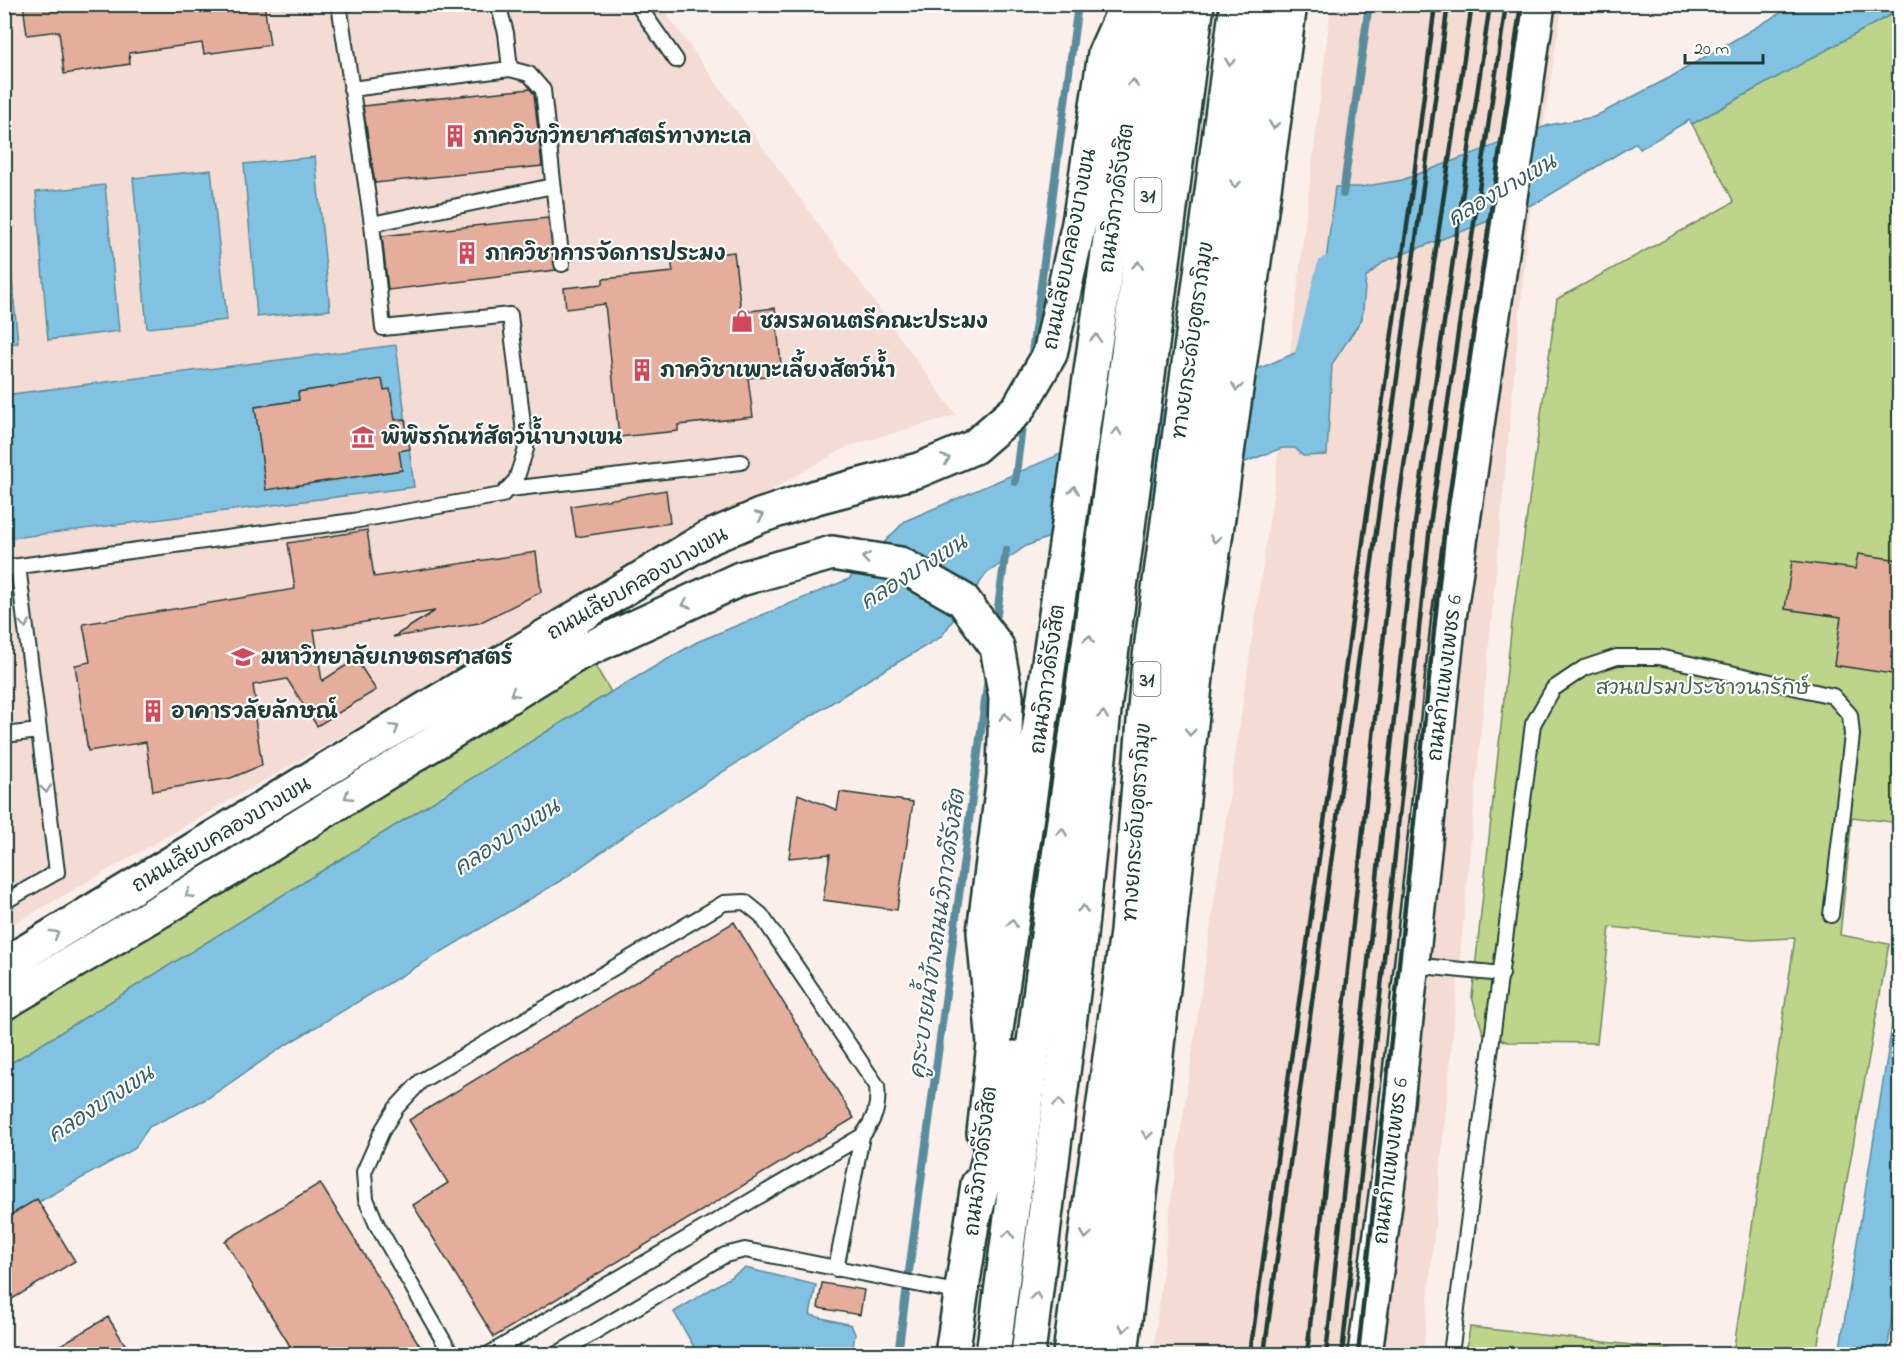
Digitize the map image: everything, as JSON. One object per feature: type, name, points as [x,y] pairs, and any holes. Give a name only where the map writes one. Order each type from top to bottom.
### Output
[{"type":"main road","name":"ถนนเลียบคลองบางเขน","points":[[4,964],[706,539],[760,516],[816,497],[919,470],[974,447],[1018,409],[1050,354],[1079,223],[1105,53],[1127,4]]},
{"type":"main road","name":"ถนนวิภาวดีรังสิต","points":[[952,1354],[975,1214],[994,1044],[1144,4]]},
{"type":"main road","name":"ถนนวิภาวดีรังสิต","points":[[993,1354],[1051,913],[1105,532],[1173,4]]},
{"type":"main road","name":"ทางยกระดับอุตราภิมุข","points":[[1028,1354],[1080,936],[1105,700],[1197,4]]},
{"type":"main road","name":"ทางยกระดับอุตราภิมุข","points":[[1070,1354],[1127,932],[1148,672],[1238,4]]},
{"type":"main road","name":"31","points":[[1093,1354],[1152,862],[1166,664],[1211,344],[1264,4]]},
{"type":"main road","points":[[1120,1354],[1151,1102],[1197,667],[1290,4]]},
{"type":"main road","name":"ถนนกำแพงเพชร 6","points":[[1365,1354],[1391,1158],[1449,618],[1538,4]]},
{"type":"main road","name":"ถนนเลียบคลองบางเขน","points":[[4,1003],[239,864],[577,654],[740,579],[832,553],[900,564],[963,600],[997,647],[1006,697],[1004,776],[984,932],[994,1044]]},
{"type":"main road","points":[[1151,1102],[1152,862]]},
{"type":"main road","points":[[975,1214],[1051,913]]},
{"type":"lane","points":[[4,902],[57,872],[39,731],[11,567],[353,521],[502,495],[516,480],[526,449],[510,315],[383,328],[372,224],[339,4]]},
{"type":"lane","points":[[498,4],[506,33],[510,69]]},
{"type":"lane","points":[[637,4],[676,60]]},
{"type":"lane","points":[[351,89],[510,69],[529,74],[543,90],[562,264]]},
{"type":"lane","points":[[372,224],[554,186]]},
{"type":"lane","points":[[510,489],[741,462]]},
{"type":"lane","points":[[1451,1354],[1533,724],[1553,688],[1584,668],[1617,657],[1659,657],[1833,696],[1850,715],[1852,735],[1830,915]]},
{"type":"lane","points":[[4,735],[39,731]]},
{"type":"lane","points":[[451,1354],[377,1225],[366,1199],[364,1172],[396,1108],[421,1081],[724,903],[745,902],[761,915],[877,1086],[878,1103],[874,1120],[862,1136],[489,1354]]},
{"type":"lane","points":[[1412,965],[1502,974]]},
{"type":"lane","points":[[836,1269],[862,1136]]},
{"type":"lane","points":[[557,1354],[725,1255],[745,1250],[761,1251],[836,1269],[961,1293]]},
{"type":"shaded area","name":"มหาวิทยาลัยเกษตรศาสตร์","points":[[5,5],[660,5],[956,415],[848,446],[5,929]]},
{"type":"shaded area","points":[[1331,5],[1562,5],[1528,226],[1423,1354],[1153,1354],[1173,1186],[1274,488]]},
{"type":"green space","name":"สวนเปรมประชาวนารักษ์","points":[[1899,10],[1899,823],[1852,817],[1840,935],[1889,944],[1816,1354],[1733,1354],[1795,938],[1752,940],[1610,927],[1597,1043],[1508,1042],[1483,1033],[1472,997],[1512,623],[1557,299],[1734,202],[1692,124]]},
{"type":"green space","points":[[591,659],[611,692],[5,1067],[5,1015]]},
{"type":"green space","points":[[1470,1327],[1713,1354],[1466,1354]]},
{"type":"water","points":[[1794,5],[1899,5],[1899,10],[1692,124],[1689,120],[1640,149],[1636,143],[1538,202],[1385,261],[1366,277],[1362,319],[1332,364],[1327,455],[1303,456],[1295,448],[1282,448],[1026,546],[986,574],[941,637],[871,678],[642,823],[565,878],[284,1046],[208,1098],[149,1127],[134,1149],[5,1221],[5,1067],[611,692],[697,642],[849,579],[905,521],[1316,344],[1335,187],[1361,187],[1402,180],[1549,125],[1594,117],[1669,78]]},
{"type":"water","points":[[315,157],[330,310],[257,317],[244,164]]},
{"type":"water","points":[[211,170],[227,320],[147,328],[133,178]]},
{"type":"water","points":[[105,185],[119,331],[48,340],[36,192]]},
{"type":"water","points":[[4,197],[18,343],[5,344],[4,344]]},
{"type":"water","points":[[396,345],[414,487],[5,539],[4,395]]},
{"type":"water","points":[[1899,983],[1900,1257],[1887,1354],[1839,1354]]},
{"type":"water","points":[[745,1268],[816,1285],[810,1315],[851,1325],[855,1334],[852,1354],[698,1354],[674,1312]]},
{"type":"building","points":[[23,4],[264,4],[270,45],[204,54],[202,43],[129,53],[130,64],[64,74],[59,31],[27,35]]},
{"type":"building","name":"ภาควิชาวิทยาศาสตร์ทางทะเล","points":[[530,89],[534,94],[542,166],[375,183],[363,106]]},
{"type":"building","name":"ภาควิชาการจัดการประมง","points":[[548,218],[556,270],[388,290],[382,236]]},
{"type":"building","points":[[734,252],[741,312],[775,308],[782,374],[748,378],[753,417],[678,425],[678,431],[619,437],[605,304],[566,309],[564,288],[603,284],[603,279],[673,272],[671,259]]},
{"type":"building","points":[[382,379],[384,390],[390,389],[395,420],[405,419],[410,449],[399,451],[402,470],[266,490],[255,407],[299,400],[298,392]]},
{"type":"building","points":[[666,490],[670,523],[576,537],[571,506]]},
{"type":"building","points":[[367,530],[374,577],[536,552],[541,592],[479,623],[393,637],[435,611],[314,630],[322,681],[356,659],[376,690],[317,726],[287,679],[253,685],[257,711],[254,712],[262,765],[231,778],[153,791],[146,742],[88,751],[75,665],[90,662],[83,624],[295,589],[288,543]]},
{"type":"building","points":[[1858,554],[1899,560],[1899,621],[1892,674],[1834,665],[1841,617],[1785,609],[1792,561],[1855,569]]},
{"type":"building","points":[[840,792],[913,802],[897,910],[823,900],[830,854],[789,858],[798,794],[837,810]]},
{"type":"building","points":[[734,922],[854,1118],[494,1337],[413,1205],[448,1183],[409,1120]]},
{"type":"building","points":[[320,1183],[425,1354],[295,1354],[225,1241]]},
{"type":"building","points":[[37,1199],[75,1261],[4,1304],[4,1219]]},
{"type":"building","points":[[822,1283],[864,1290],[860,1315],[818,1308]]},
{"type":"building","points":[[108,1317],[131,1354],[45,1354]]},
{"type":"waterway","points":[[1031,360],[1078,4]]},
{"type":"waterway","points":[[1343,194],[1369,4]]},
{"type":"waterway","name":"คลองบางเขน","points":[[1302,380],[1330,269]]},
{"type":"waterway","points":[[1015,482],[1023,419]]},
{"type":"waterway","name":"คูระบายน้ำข้างถนนวิภาวดีรังสิต","points":[[995,628],[1006,550]]},
{"type":"waterway","name":"คูระบายน้ำข้างถนนวิภาวดีรังสิต","points":[[898,1354],[988,678]]},
{"type":"railway","points":[[1250,1354],[1415,168],[1435,4]]},
{"type":"railway","points":[[1264,1354],[1448,4]]},
{"type":"railway","points":[[1307,1354],[1396,521],[1472,4]]},
{"type":"railway","points":[[1326,1354],[1415,523],[1490,4]]},
{"type":"railway","points":[[1342,1354],[1430,525],[1506,4]]},
{"type":"railway","points":[[1358,1354],[1445,526],[1522,4]]},
{"type":"place","name":"ภาควิชาวิทยาศาสตร์ทางทะเล","points":[[455,136]]},
{"type":"place","name":"ภาควิชาการจัดการประมง","points":[[467,253]]},
{"type":"place","name":"ชมรมดนตรีคณะประมง","points":[[742,321]]},
{"type":"place","name":"ภาควิชาเพาะเลี้ยงสัตว์น้ำ","points":[[642,370]]},
{"type":"place","name":"พิพิธภัณฑ์สัตว์น้ำบางเขน","points":[[363,437]]},
{"type":"place","name":"มหาวิทยาลัยเกษตรศาสตร์","points":[[243,657]]},
{"type":"place","name":"อาคารวลัยลักษณ์","points":[[153,711]]}]
